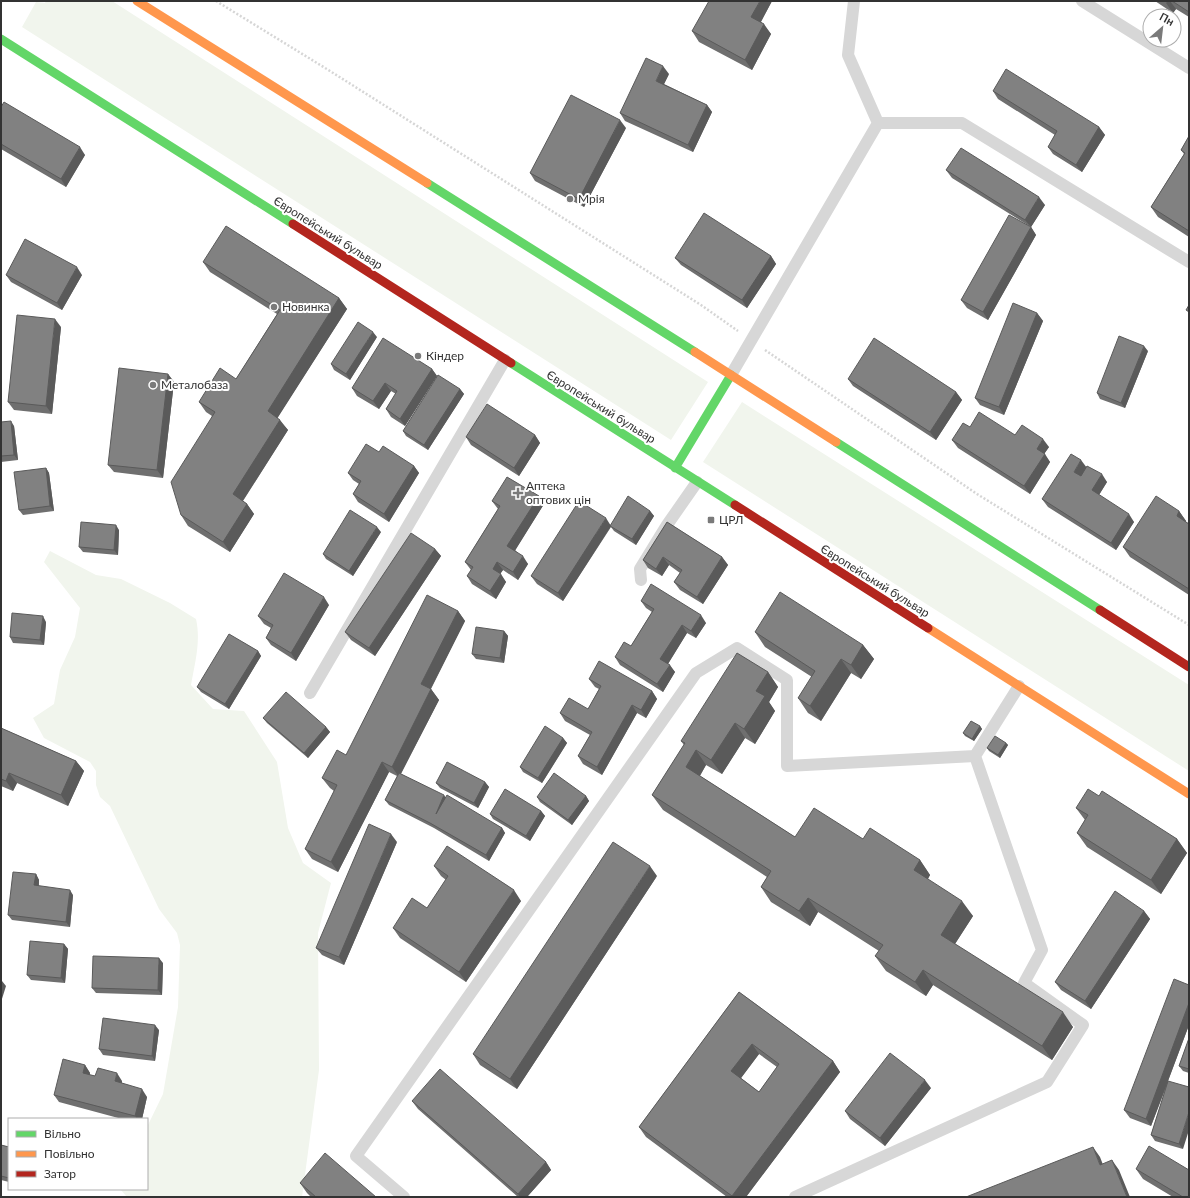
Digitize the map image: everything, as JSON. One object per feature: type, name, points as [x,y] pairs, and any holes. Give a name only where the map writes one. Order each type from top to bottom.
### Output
[{"type":"main road","points":[[137,1],[731,375],[1189,668]]},
{"type":"main road","name":"Європейський бульвар","points":[[1,39],[1189,794]]},
{"type":"main road","points":[[675,468],[731,375]]},
{"type":"lane","points":[[854,1],[848,55],[878,123]]},
{"type":"lane","points":[[1082,1],[1189,68]]},
{"type":"lane","points":[[731,375],[878,123]]},
{"type":"lane","points":[[878,123],[962,124],[1189,262]]},
{"type":"lane","points":[[310,693],[505,360]]},
{"type":"lane","points":[[641,580],[640,569],[667,525],[697,482]]},
{"type":"lane","points":[[404,1197],[356,1156],[696,673],[737,648],[787,680],[786,766],[975,756]]},
{"type":"lane","points":[[975,756],[1019,686]]},
{"type":"lane","points":[[795,1197],[1047,1082],[1082,1026],[1024,983],[1042,950],[975,756]]},
{"type":"path","points":[[216,1],[337,75],[701,305],[977,494],[1189,625]]},
{"type":"shaded area","points":[[46,1],[112,1],[708,382],[671,440],[22,27],[36,2],[45,3]]},
{"type":"shaded area","points":[[742,402],[1189,685],[1189,771],[703,462]]},
{"type":"shaded area","points":[[50,551],[96,575],[121,579],[170,603],[196,619],[198,644],[191,685],[213,709],[244,711],[277,762],[288,828],[303,863],[331,883],[318,933],[319,1070],[302,1197],[127,1197],[121,1190],[148,1190],[148,1125],[163,1094],[178,1007],[180,945],[177,933],[159,909],[110,806],[100,797],[96,785],[96,771],[90,762],[44,738],[33,718],[54,704],[60,670],[75,637],[80,608],[44,562]]},
{"type":"building","points":[[709,1],[760,1],[751,17],[764,24],[745,60],[692,31]]},
{"type":"building","points":[[1172,1],[1189,1],[1189,12]]},
{"type":"building","points":[[646,58],[663,66],[656,81],[707,105],[688,145],[620,113]]},
{"type":"building","points":[[1006,69],[1099,127],[1076,165],[1048,147],[1057,131],[993,91]]},
{"type":"building","points":[[571,95],[620,120],[579,199],[530,173]]},
{"type":"building","points":[[4,102],[80,147],[61,179],[1,144],[1,107]]},
{"type":"building","points":[[1189,136],[1189,231],[1151,207],[1185,153],[1181,150]]},
{"type":"building","points":[[961,148],[1039,197],[1025,220],[946,170]]},
{"type":"building","points":[[704,213],[771,256],[742,300],[675,258]]},
{"type":"building","points":[[1009,215],[1031,227],[983,312],[961,300]]},
{"type":"building","points":[[226,226],[339,298],[268,411],[280,420],[233,494],[247,504],[223,542],[181,515],[171,482],[215,412],[199,402],[220,368],[236,379],[280,310],[203,262]]},
{"type":"building","points":[[25,239],[77,267],[57,303],[6,275]]},
{"type":"building","points":[[1013,303],[1037,313],[999,407],[975,398]]},
{"type":"building","points":[[1189,305],[1189,312],[1186,310]]},
{"type":"building","points":[[17,315],[55,319],[46,406],[8,402]]},
{"type":"building","points":[[358,322],[373,332],[346,374],[331,364]]},
{"type":"building","points":[[1119,336],[1144,346],[1121,403],[1097,393]]},
{"type":"building","points":[[383,338],[432,369],[400,419],[386,409],[397,391],[385,383],[373,401],[352,388]]},
{"type":"building","points":[[874,338],[956,392],[930,432],[848,379]]},
{"type":"building","points":[[119,368],[168,374],[157,470],[108,465]]},
{"type":"building","points":[[438,375],[460,389],[424,445],[403,431]]},
{"type":"building","points":[[487,404],[535,435],[514,468],[466,437]]},
{"type":"building","points":[[979,412],[1015,435],[1022,425],[1043,439],[1037,449],[1045,454],[1024,486],[952,440],[963,423],[970,427]]},
{"type":"building","points":[[11,421],[14,455],[1,456],[1,422]]},
{"type":"building","points":[[366,444],[379,452],[383,446],[414,466],[384,514],[353,494],[361,481],[348,473]]},
{"type":"building","points":[[1071,454],[1081,460],[1074,472],[1081,476],[1087,466],[1102,474],[1092,490],[1129,514],[1111,543],[1042,499]]},
{"type":"building","points":[[46,468],[50,506],[19,510],[14,472]]},
{"type":"building","points":[[507,477],[539,496],[507,546],[523,556],[513,572],[497,562],[493,569],[501,574],[490,591],[467,576],[473,567],[465,562],[500,506],[492,501]]},
{"type":"building","points":[[628,496],[650,511],[632,539],[610,526]]},
{"type":"building","points":[[1156,496],[1179,511],[1177,516],[1189,524],[1189,589],[1123,547]]},
{"type":"building","points":[[579,501],[606,518],[558,593],[531,576]]},
{"type":"building","points":[[350,510],[377,527],[349,571],[323,554]]},
{"type":"building","points":[[81,522],[116,525],[114,550],[79,547]]},
{"type":"building","points":[[667,522],[722,557],[697,597],[674,582],[682,570],[663,557],[656,569],[643,560]]},
{"type":"building","points":[[411,533],[435,549],[369,648],[345,632]]},
{"type":"building","points":[[284,573],[324,597],[291,653],[266,638],[273,625],[258,616]]},
{"type":"building","points":[[651,584],[701,615],[691,631],[682,625],[660,659],[670,665],[657,684],[615,657],[624,642],[631,646],[654,609],[641,601]]},
{"type":"building","points":[[780,592],[863,645],[851,665],[841,659],[810,706],[798,698],[815,671],[755,632]]},
{"type":"building","points":[[427,595],[458,611],[421,684],[431,689],[392,767],[382,762],[331,862],[305,849],[337,785],[322,778],[337,750],[346,755]]},
{"type":"building","points":[[12,613],[43,616],[40,640],[10,637]]},
{"type":"building","points":[[476,627],[504,631],[500,658],[472,654]]},
{"type":"building","points":[[229,634],[258,651],[225,704],[197,687]]},
{"type":"building","points":[[737,653],[768,672],[756,691],[765,696],[744,729],[735,723],[711,760],[696,750],[686,767],[795,837],[814,808],[863,839],[870,828],[920,860],[914,870],[962,901],[941,935],[1063,1012],[1042,1046],[923,970],[915,982],[875,956],[883,945],[808,898],[799,911],[761,887],[771,871],[652,795],[685,743],[681,741]]},
{"type":"building","points":[[599,661],[652,691],[641,710],[632,705],[597,767],[578,756],[592,732],[560,713],[569,698],[588,709],[601,686],[589,679]]},
{"type":"building","points":[[286,692],[326,727],[304,753],[263,718]]},
{"type":"building","points":[[971,721],[980,726],[972,739],[963,733]]},
{"type":"building","points":[[545,726],[563,738],[538,778],[520,767]]},
{"type":"building","points":[[1,728],[76,761],[61,795],[9,773],[6,781],[1,779]]},
{"type":"building","points":[[995,736],[1006,743],[998,755],[987,748]]},
{"type":"building","points":[[447,762],[485,782],[474,803],[436,783]]},
{"type":"building","points":[[399,773],[444,795],[436,814],[447,795],[502,828],[486,855],[430,823],[385,800]]},
{"type":"building","points":[[554,773],[586,796],[568,820],[537,797]]},
{"type":"building","points":[[505,789],[541,811],[526,836],[490,814]]},
{"type":"building","points":[[1088,789],[1099,796],[1102,791],[1177,839],[1151,880],[1077,833],[1088,815],[1076,808]]},
{"type":"building","points":[[369,824],[391,834],[339,957],[316,948]]},
{"type":"building","points":[[613,842],[650,866],[510,1079],[473,1054]]},
{"type":"building","points":[[447,846],[514,890],[459,972],[393,928],[412,898],[427,908],[448,876],[434,866]]},
{"type":"building","points":[[13,872],[36,874],[34,885],[70,890],[66,922],[8,915]]},
{"type":"building","points":[[1115,891],[1144,911],[1085,1001],[1055,982]]},
{"type":"building","points":[[30,941],[64,944],[61,978],[27,975]]},
{"type":"building","points":[[93,956],[159,958],[158,990],[92,988]]},
{"type":"building","points":[[1174,979],[1189,985],[1189,1003],[1146,1119],[1124,1110]]},
{"type":"building","points":[[739,992],[833,1061],[732,1196],[639,1127]],"holes":[[[752,1044],[779,1064],[759,1092],[731,1071]]]},
{"type":"building","points":[[103,1018],[155,1025],[152,1056],[99,1049]]},
{"type":"building","points":[[1189,1038],[1189,1069],[1179,1066]]},
{"type":"building","points":[[890,1053],[925,1080],[880,1138],[845,1111]]},
{"type":"building","points":[[63,1059],[85,1065],[83,1073],[95,1076],[98,1068],[117,1073],[115,1081],[142,1089],[135,1116],[54,1095]]},
{"type":"building","points":[[440,1069],[546,1162],[518,1194],[412,1101]]},
{"type":"building","points":[[1168,1081],[1189,1087],[1189,1112],[1179,1144],[1151,1135]]},
{"type":"building","points":[[1,1145],[8,1147],[8,1178],[1,1176]]},
{"type":"building","points":[[1149,1146],[1189,1170],[1189,1197],[1183,1197],[1136,1169]]},
{"type":"building","points":[[1093,1147],[1100,1165],[1112,1160],[1127,1197],[966,1197]]},
{"type":"building","points":[[325,1153],[376,1197],[316,1197],[300,1183]]},
{"type":"traffic: fast","points":[[1,39],[293,224]]},
{"type":"traffic: fast","points":[[427,183],[695,352]]},
{"type":"traffic: fast","points":[[511,363],[735,505]]},
{"type":"traffic: fast","points":[[675,468],[731,375]]},
{"type":"traffic: fast","points":[[836,442],[1100,610]]},
{"type":"traffic: slow","points":[[137,1],[427,183]]},
{"type":"traffic: slow","points":[[695,352],[836,442]]},
{"type":"traffic: slow","points":[[928,628],[1189,794]]},
{"type":"traffic: jam","points":[[293,224],[511,363]]},
{"type":"traffic: jam","points":[[735,505],[928,628]]},
{"type":"traffic: jam","points":[[1100,610],[1189,667]]},
{"type":"place","name":"Мрія","points":[[570,199]]},
{"type":"place","name":"Новинка","points":[[274,307]]},
{"type":"place","name":"Кіндер","points":[[418,356]]},
{"type":"place","name":"Металобаза","points":[[153,385]]},
{"type":"place","name":"Аптека оптових цін","points":[[518,493]]},
{"type":"place","name":"ЦРЛ","points":[[711,520]]}]
